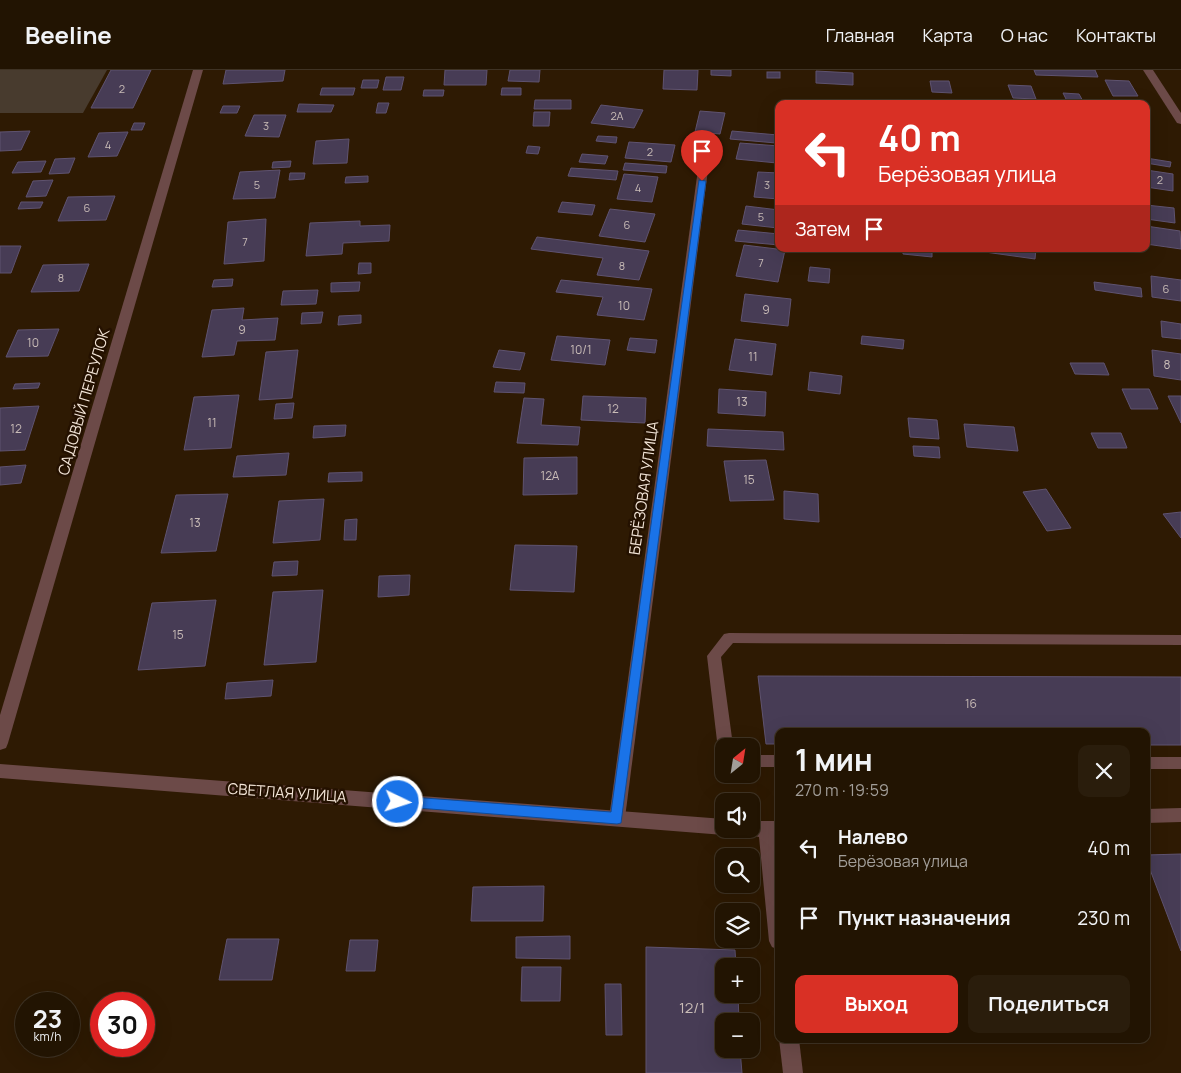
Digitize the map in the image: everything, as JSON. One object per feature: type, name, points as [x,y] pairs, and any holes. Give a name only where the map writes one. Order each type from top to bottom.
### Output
[{"type":"street","name":"САДОВЫЙ ПЕРЕУЛОК","points":[[0,743],[198,70]]},
{"type":"street","points":[[1148,70],[1181,121]]},
{"type":"street","name":"СВЕТЛАЯ УЛИЦА","points":[[0,771],[715,826]]},
{"type":"street","points":[[1150,816],[1181,815]]},
{"type":"street","points":[[766,829],[775,907]]},
{"type":"street","points":[[789,1043],[793,1073]]},
{"type":"lane","name":"БЕРЁЗОВАЯ УЛИЦА","points":[[617,818],[704,162]]},
{"type":"lane","points":[[725,738],[714,656],[729,638],[1181,640]]},
{"type":"lane","points":[[760,760],[775,761]]},
{"type":"lane","points":[[1150,763],[1181,763]]},
{"type":"shaded area","points":[[0,70],[107,70],[83,113],[0,113]]},
{"type":"building","points":[[111,70],[151,70],[133,108],[91,108]]},
{"type":"building","points":[[226,70],[285,70],[283,81],[223,84]]},
{"type":"building","points":[[445,70],[487,70],[486,85],[444,85]]},
{"type":"building","points":[[510,70],[540,70],[539,82],[508,81]]},
{"type":"building","points":[[664,70],[698,70],[697,90],[663,89]]},
{"type":"building","points":[[711,70],[731,70],[731,76],[711,75]]},
{"type":"building","points":[[1034,70],[1095,70],[1098,77],[1036,75]]},
{"type":"building","points":[[816,71],[853,73],[853,85],[816,83]]},
{"type":"building","points":[[767,72],[780,72],[780,78],[767,78]]},
{"type":"building","points":[[386,77],[404,77],[401,90],[383,90]]},
{"type":"building","points":[[363,80],[379,80],[377,88],[361,88]]},
{"type":"building","points":[[1105,80],[1129,81],[1138,96],[1113,96]]},
{"type":"building","points":[[930,81],[949,81],[952,93],[932,92]]},
{"type":"building","points":[[1008,85],[1031,86],[1036,99],[1013,98]]},
{"type":"building","points":[[322,88],[355,88],[353,95],[320,95]]},
{"type":"building","points":[[502,88],[521,88],[521,95],[501,95]]},
{"type":"building","points":[[424,90],[444,90],[443,96],[423,96]]},
{"type":"building","points":[[1063,93],[1079,94],[1082,100],[1066,100]]},
{"type":"building","points":[[535,100],[571,100],[571,109],[534,109]]},
{"type":"building","points":[[378,103],[389,103],[386,113],[376,113]]},
{"type":"building","points":[[299,104],[334,105],[331,112],[297,112]]},
{"type":"building","points":[[601,105],[643,110],[634,128],[591,123]]},
{"type":"building","points":[[223,106],[240,106],[237,113],[220,113]]},
{"type":"building","points":[[700,111],[725,113],[720,134],[695,132]]},
{"type":"building","points":[[534,112],[550,112],[549,126],[533,126]]},
{"type":"building","points":[[254,115],[286,115],[279,137],[245,136]]},
{"type":"building","points":[[134,123],[145,123],[142,130],[131,130]]},
{"type":"building","points":[[30,131],[21,150],[0,151],[0,132]]},
{"type":"building","points":[[732,131],[775,135],[775,143],[730,139]]},
{"type":"building","points":[[128,132],[117,156],[88,157],[99,133]]},
{"type":"building","points":[[598,136],[617,137],[616,143],[596,141]]},
{"type":"building","points":[[349,139],[347,163],[313,164],[316,141]]},
{"type":"building","points":[[629,142],[675,145],[671,162],[625,158]]},
{"type":"building","points":[[740,143],[775,146],[775,163],[736,159]]},
{"type":"building","points":[[528,146],[540,147],[538,154],[526,153]]},
{"type":"building","points":[[582,154],[608,156],[605,164],[579,162]]},
{"type":"building","points":[[75,158],[69,173],[49,174],[55,159]]},
{"type":"building","points":[[1150,159],[1171,162],[1170,167],[1150,164]]},
{"type":"building","points":[[46,161],[41,172],[12,173],[18,162]]},
{"type":"building","points":[[291,161],[290,167],[272,168],[273,162]]},
{"type":"building","points":[[625,163],[667,166],[666,173],[623,170]]},
{"type":"building","points":[[571,168],[618,171],[616,180],[568,176]]},
{"type":"building","points":[[280,170],[275,198],[233,199],[240,172]]},
{"type":"building","points":[[1150,171],[1173,174],[1173,191],[1150,188]]},
{"type":"building","points":[[758,172],[775,173],[775,199],[754,197]]},
{"type":"building","points":[[290,173],[305,173],[304,179],[289,180]]},
{"type":"building","points":[[624,174],[658,177],[652,202],[617,199]]},
{"type":"building","points":[[368,176],[368,182],[345,183],[346,177]]},
{"type":"building","points":[[53,180],[46,196],[26,197],[33,181]]},
{"type":"building","points":[[115,196],[106,220],[58,221],[68,197]]},
{"type":"building","points":[[21,202],[43,202],[40,208],[18,209]]},
{"type":"building","points":[[562,202],[595,205],[592,215],[558,212]]},
{"type":"building","points":[[1150,205],[1174,208],[1175,223],[1150,220]]},
{"type":"building","points":[[746,206],[775,210],[775,228],[742,224]]},
{"type":"building","points":[[610,209],[655,214],[645,242],[599,236]]},
{"type":"building","points":[[266,219],[264,261],[224,264],[228,222]]},
{"type":"building","points":[[360,221],[360,226],[390,225],[389,241],[343,243],[342,254],[306,256],[310,223]]},
{"type":"building","points":[[1150,227],[1180,231],[1181,249],[1150,245]]},
{"type":"building","points":[[738,230],[775,234],[775,245],[735,241]]},
{"type":"building","points":[[537,237],[649,251],[639,280],[597,275],[603,258],[531,249]]},
{"type":"building","points":[[744,245],[775,249],[775,252],[785,252],[778,282],[736,276]]},
{"type":"building","points":[[0,246],[21,246],[11,273],[0,273]]},
{"type":"building","points":[[903,252],[932,252],[932,257],[903,254]]},
{"type":"building","points":[[985,252],[1036,252],[1035,259]]},
{"type":"building","points":[[359,263],[371,263],[371,273],[358,274]]},
{"type":"building","points":[[89,264],[79,291],[31,292],[43,265]]},
{"type":"building","points":[[810,267],[830,269],[829,283],[808,281]]},
{"type":"building","points":[[1151,276],[1181,280],[1181,301],[1152,297]]},
{"type":"building","points":[[233,279],[232,286],[212,287],[214,280]]},
{"type":"building","points":[[561,280],[652,289],[644,320],[597,315],[603,297],[556,292]]},
{"type":"building","points":[[360,282],[359,291],[331,292],[331,283]]},
{"type":"building","points":[[1094,282],[1141,288],[1142,297],[1095,290]]},
{"type":"building","points":[[318,290],[316,304],[281,305],[283,291]]},
{"type":"building","points":[[745,294],[791,299],[788,326],[741,321]]},
{"type":"building","points":[[244,308],[242,320],[278,318],[275,340],[237,341],[234,355],[202,357],[212,310]]},
{"type":"building","points":[[323,312],[321,323],[301,324],[302,313]]},
{"type":"building","points":[[361,315],[361,323],[338,325],[339,316]]},
{"type":"building","points":[[1161,321],[1181,324],[1181,339],[1162,337]]},
{"type":"building","points":[[59,329],[48,356],[6,357],[18,330]]},
{"type":"building","points":[[557,336],[610,340],[605,365],[551,360]]},
{"type":"building","points":[[862,336],[904,340],[903,349],[861,344]]},
{"type":"building","points":[[630,338],[657,340],[655,353],[627,350]]},
{"type":"building","points":[[735,339],[776,344],[772,375],[729,370]]},
{"type":"building","points":[[298,350],[292,398],[259,400],[266,352]]},
{"type":"building","points":[[499,350],[525,353],[520,370],[493,367]]},
{"type":"building","points":[[1152,350],[1181,354],[1181,380],[1154,376]]},
{"type":"building","points":[[1070,363],[1104,363],[1109,375],[1075,374]]},
{"type":"building","points":[[810,372],[842,376],[840,394],[808,390]]},
{"type":"building","points":[[496,382],[525,383],[524,393],[494,392]]},
{"type":"building","points":[[40,383],[38,388],[13,389],[15,384]]},
{"type":"building","points":[[719,389],[766,392],[765,416],[718,413]]},
{"type":"building","points":[[1122,389],[1149,389],[1158,409],[1131,409]]},
{"type":"building","points":[[239,395],[231,448],[184,450],[194,397]]},
{"type":"building","points":[[583,396],[646,398],[645,423],[581,420]]},
{"type":"building","points":[[1168,396],[1181,396],[1181,423]]},
{"type":"building","points":[[524,398],[544,399],[541,425],[580,427],[578,445],[517,443]]},
{"type":"building","points":[[294,403],[292,418],[274,419],[276,404]]},
{"type":"building","points":[[39,406],[25,450],[0,451],[0,408]]},
{"type":"building","points":[[908,418],[937,420],[939,439],[910,437]]},
{"type":"building","points":[[964,424],[1014,427],[1018,451],[967,447]]},
{"type":"building","points":[[346,425],[345,436],[313,438],[314,426]]},
{"type":"building","points":[[708,429],[783,432],[784,450],[707,446]]},
{"type":"building","points":[[1091,433],[1121,433],[1127,448],[1098,448]]},
{"type":"building","points":[[913,446],[939,447],[940,458],[914,456]]},
{"type":"building","points":[[289,453],[286,475],[233,477],[237,456]]},
{"type":"building","points":[[577,457],[577,494],[523,495],[524,458]]},
{"type":"building","points":[[766,460],[774,500],[730,501],[724,461]]},
{"type":"building","points":[[26,465],[21,483],[0,485],[0,467]]},
{"type":"building","points":[[362,472],[362,481],[328,482],[329,473]]},
{"type":"building","points":[[1046,489],[1071,528],[1047,531],[1023,492]]},
{"type":"building","points":[[784,491],[818,494],[819,522],[784,519]]},
{"type":"building","points":[[228,494],[216,551],[161,553],[176,495]]},
{"type":"building","points":[[324,499],[320,540],[273,543],[279,501]]},
{"type":"building","points":[[1181,512],[1181,538],[1163,514]]},
{"type":"building","points":[[357,519],[356,540],[344,540],[345,520]]},
{"type":"building","points":[[515,545],[577,546],[574,592],[510,590]]},
{"type":"building","points":[[298,561],[297,575],[272,576],[274,562]]},
{"type":"building","points":[[410,575],[409,595],[378,597],[379,576]]},
{"type":"building","points":[[323,590],[316,662],[264,665],[273,592]]},
{"type":"building","points":[[216,600],[205,666],[138,670],[152,603]]},
{"type":"building","points":[[758,676],[1181,677],[1181,745],[1150,745],[1150,728],[775,728],[775,744],[766,744]]},
{"type":"building","points":[[273,680],[271,696],[225,699],[227,683]]},
{"type":"building","points":[[1181,854],[1181,951],[1150,870],[1150,855]]},
{"type":"building","points":[[544,886],[543,921],[471,921],[473,887]]},
{"type":"building","points":[[570,936],[570,959],[516,958],[516,937]]},
{"type":"building","points":[[227,939],[279,939],[272,980],[219,980]]},
{"type":"building","points":[[350,940],[378,940],[375,971],[346,971]]},
{"type":"building","points":[[646,947],[735,950],[736,958],[715,958],[715,1003],[738,1003],[739,1013],[715,1013],[715,1058],[741,1058],[742,1073],[646,1073]]},
{"type":"building","points":[[522,967],[561,967],[560,1001],[521,1001]]},
{"type":"building","points":[[605,984],[621,984],[622,1035],[606,1035]]},
{"type":"route","points":[[398,802],[617,818],[702,181]]}]
